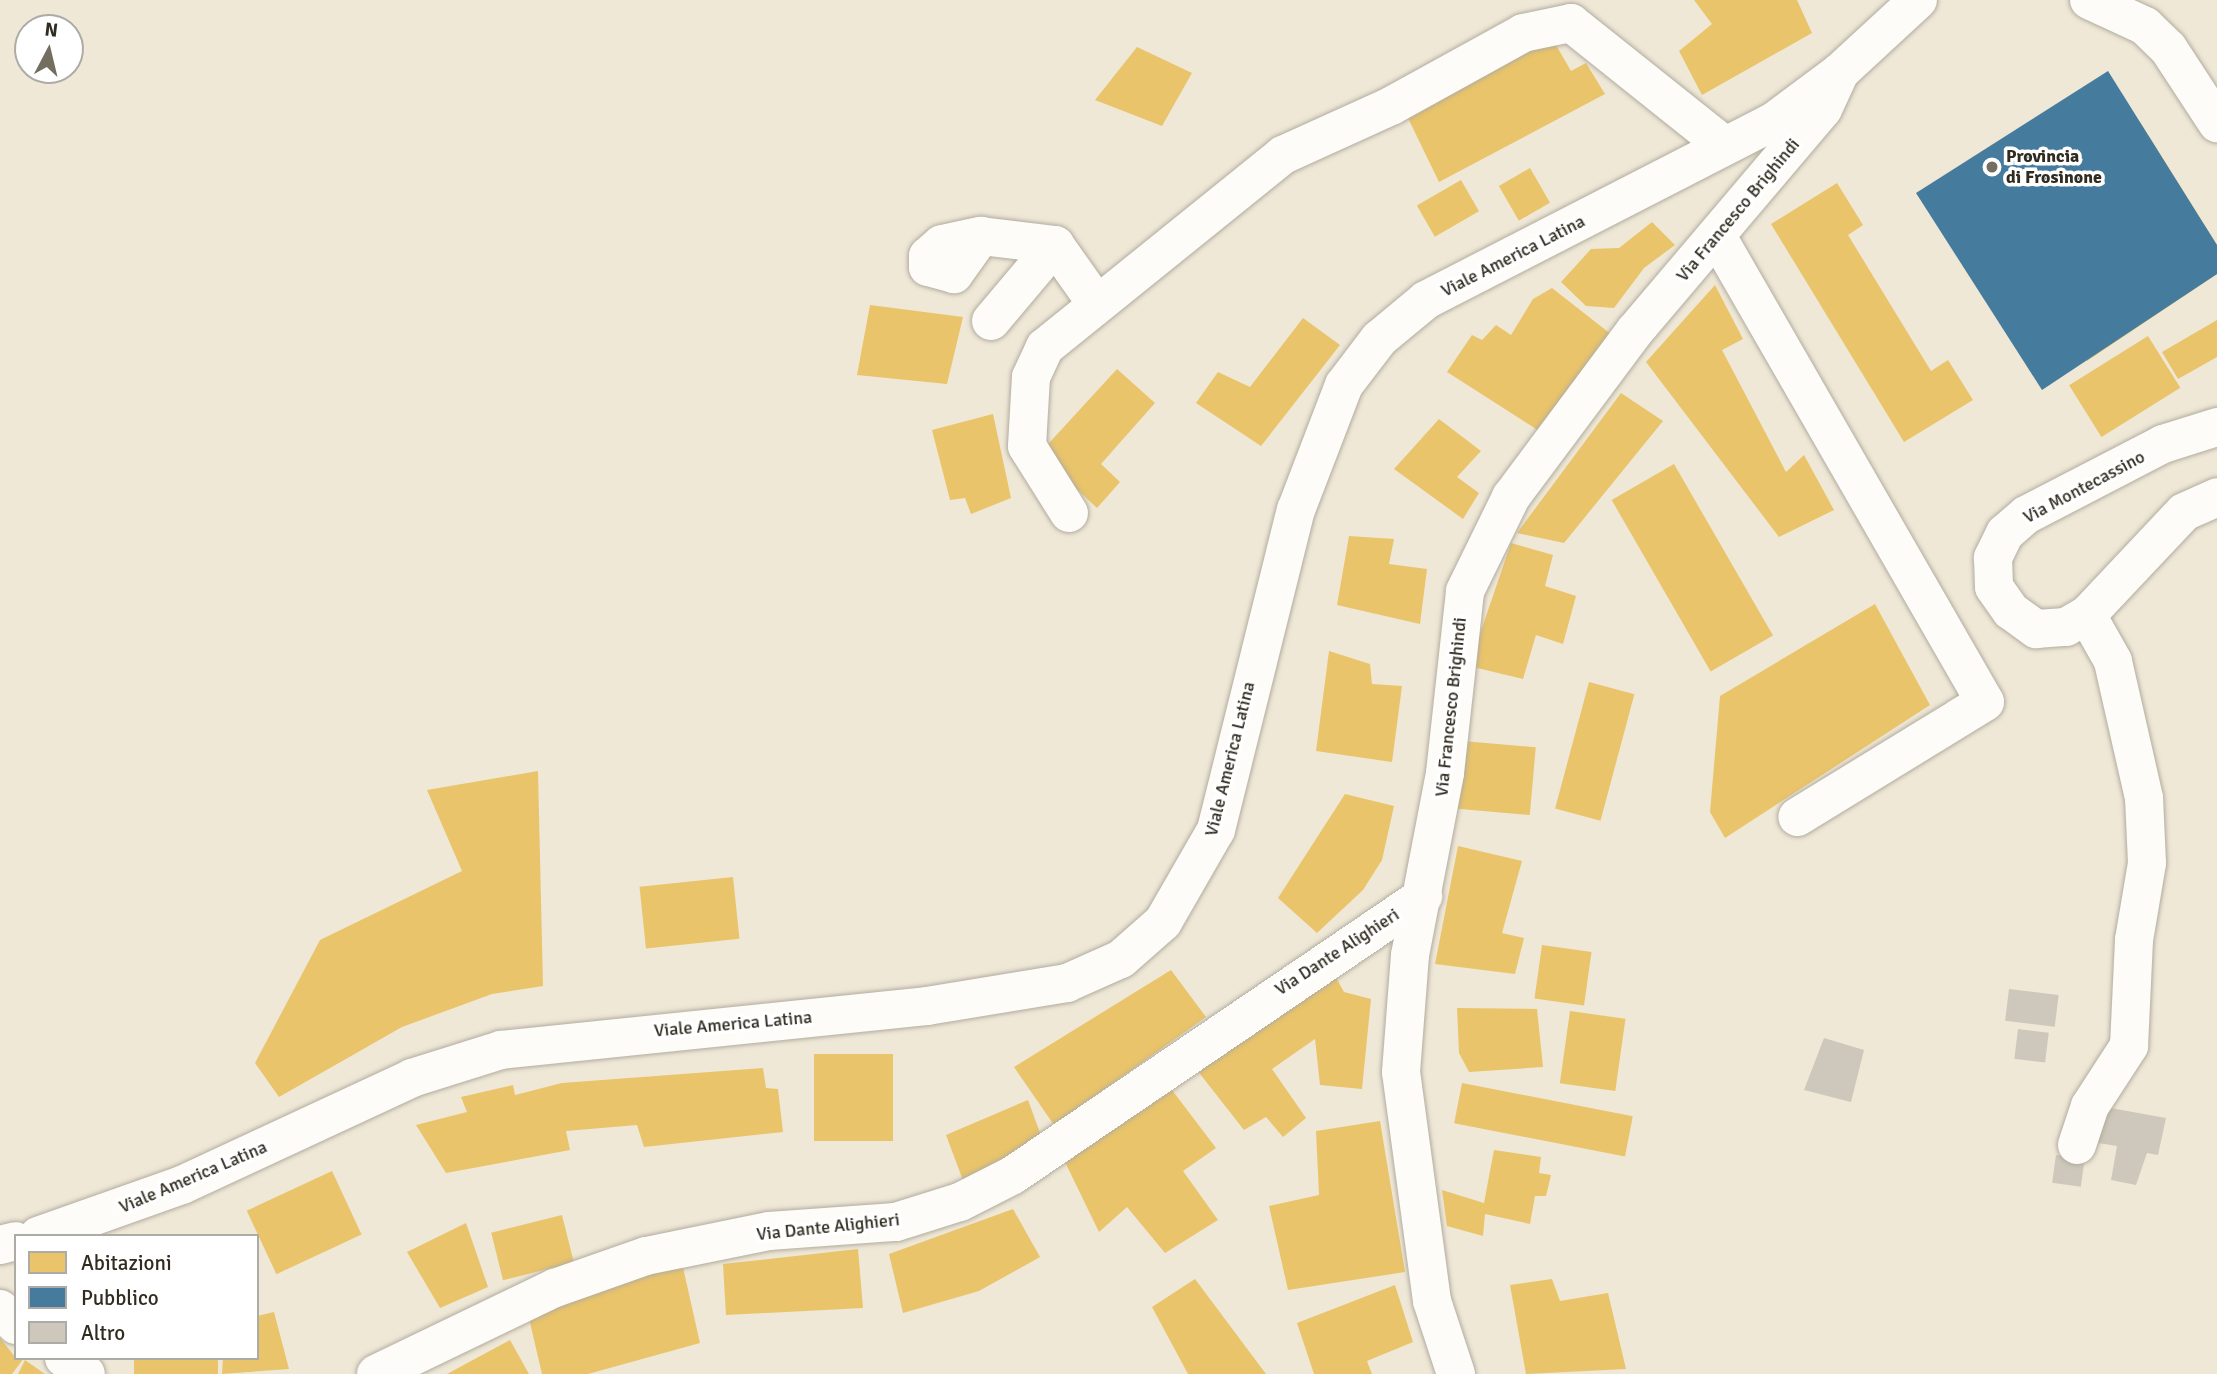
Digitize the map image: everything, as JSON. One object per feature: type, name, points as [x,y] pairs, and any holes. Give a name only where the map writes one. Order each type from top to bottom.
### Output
[{"type":"street","name":"Viale America Latina","points":[[44,1234],[182,1185],[412,1078],[501,1050],[592,1035],[927,1006],[1067,983],[1121,958],[1163,922],[1216,830],[1296,510],[1344,385],[1379,339],[1426,300],[1773,122],[1840,72],[1918,0]]},
{"type":"street","points":[[2089,0],[2144,26],[2168,48],[2217,123]]},
{"type":"street","points":[[2154,0],[2168,48]]},
{"type":"street","points":[[1069,513],[1027,446],[1025,410],[1045,347],[1096,303],[1283,155],[1391,106],[1523,33],[1571,23],[1726,146]]},
{"type":"street","name":"Via Francesco Brighindi","points":[[1456,1374],[1432,1300],[1401,1072],[1410,955],[1445,773],[1453,661],[1476,559],[1511,497],[1634,332],[1718,238],[1823,109],[1840,72]]},
{"type":"street","points":[[981,236],[1055,245],[1096,303]]},
{"type":"street","points":[[1718,238],[1984,702],[1797,817]]},
{"type":"street","points":[[991,321],[1055,245]]},
{"type":"street","name":"Via Montecassino","points":[[2217,426],[2163,444],[2026,515],[2005,533],[1993,558],[1994,587],[2011,611],[2036,629],[2066,627],[2087,615],[2184,512],[2217,497]]},
{"type":"street","points":[[2077,1145],[2090,1106],[2129,1046],[2134,940],[2147,863],[2144,798],[2113,661],[2087,615]]},
{"type":"street","name":"Via Dante Alighieri","points":[[376,1374],[555,1288],[646,1256],[769,1231],[896,1222],[960,1202],[1013,1175],[1423,896]]},
{"type":"street","points":[[0,1309],[14,1323]]},
{"type":"street","points":[[67,1360],[86,1374]]},
{"type":"building: Abitazioni","points":[[1694,0],[1797,0],[1812,33],[1702,95],[1679,51],[1712,24]]},
{"type":"building: Abitazioni","points":[[1549,33],[1571,71],[1586,63],[1605,94],[1439,182],[1406,114]]},
{"type":"building: Abitazioni","points":[[1137,47],[1192,73],[1162,126],[1095,100]]},
{"type":"building: Abitazioni","points":[[2140,122],[2217,245],[2217,274],[2087,361],[2057,315],[2160,250],[2095,151]]},
{"type":"building: Abitazioni","points":[[1530,168],[1550,203],[1519,221],[1499,186]]},
{"type":"building: Abitazioni","points":[[1461,180],[1479,211],[1435,237],[1417,206]]},
{"type":"building: Abitazioni","points":[[1837,183],[1863,225],[1848,235],[1931,371],[1948,360],[1973,400],[1904,442],[1771,224]]},
{"type":"building: Abitazioni","points":[[1652,222],[1675,245],[1644,268],[1614,308],[1586,306],[1561,282],[1591,249],[1619,248]]},
{"type":"building: Abitazioni","points":[[1715,285],[1743,339],[1722,350],[1786,472],[1804,455],[1834,510],[1779,537],[1646,362]]},
{"type":"building: Abitazioni","points":[[1552,288],[1612,335],[1544,434],[1447,372],[1472,335],[1482,340],[1496,325],[1511,335],[1533,299]]},
{"type":"building: Abitazioni","points":[[870,305],[963,317],[947,384],[857,375]]},
{"type":"building: Abitazioni","points":[[1303,318],[1340,345],[1261,446],[1196,403],[1218,372],[1250,387]]},
{"type":"building: Abitazioni","points":[[2217,320],[2217,357],[2178,379],[2162,352]]},
{"type":"building: Abitazioni","points":[[2148,336],[2180,388],[2101,437],[2069,385]]},
{"type":"building: Abitazioni","points":[[1117,369],[1155,403],[1101,464],[1120,482],[1097,508],[1039,454]]},
{"type":"building: Abitazioni","points":[[1621,393],[1663,421],[1564,543],[1517,533]]},
{"type":"building: Abitazioni","points":[[993,414],[1011,498],[971,514],[965,498],[950,500],[932,430]]},
{"type":"building: Abitazioni","points":[[1439,419],[1481,451],[1457,477],[1479,493],[1463,519],[1394,469]]},
{"type":"building: Abitazioni","points":[[1674,464],[1773,635],[1711,671],[1612,500]]},
{"type":"building: Abitazioni","points":[[1349,536],[1394,539],[1389,564],[1427,569],[1420,624],[1337,605]]},
{"type":"building: Abitazioni","points":[[1511,543],[1553,555],[1545,586],[1576,596],[1563,644],[1536,635],[1523,679],[1469,666]]},
{"type":"building: Abitazioni","points":[[1875,604],[1930,705],[1725,838],[1710,812],[1720,696]]},
{"type":"building: Abitazioni","points":[[1329,651],[1370,664],[1372,684],[1402,686],[1392,762],[1316,751]]},
{"type":"building: Abitazioni","points":[[1589,682],[1634,694],[1600,821],[1555,809]]},
{"type":"building: Abitazioni","points":[[1463,741],[1536,747],[1530,815],[1457,809]]},
{"type":"building: Abitazioni","points":[[538,771],[543,986],[492,994],[402,1027],[279,1097],[255,1063],[320,940],[462,871],[427,790]]},
{"type":"building: Abitazioni","points":[[1345,794],[1394,806],[1382,860],[1363,890],[1317,933],[1278,898]]},
{"type":"building: Abitazioni","points":[[1458,846],[1522,861],[1502,933],[1524,938],[1515,974],[1435,964]]},
{"type":"building: Abitazioni","points":[[733,877],[739,939],[646,948],[640,887]]},
{"type":"building: Abitazioni","points":[[1542,945],[1592,952],[1584,1005],[1534,998]]},
{"type":"building: Abitazioni","points":[[1171,970],[1206,1017],[1054,1125],[1014,1067]]},
{"type":"building: Abitazioni","points":[[1334,974],[1344,992],[1371,999],[1362,1089],[1320,1085],[1315,1039],[1272,1069],[1306,1118],[1283,1137],[1266,1117],[1244,1130],[1193,1065]]},
{"type":"building: Abitazioni","points":[[1457,1008],[1537,1009],[1543,1067],[1469,1072],[1459,1053]]},
{"type":"building: Abitazioni","points":[[1570,1011],[1625,1019],[1615,1091],[1560,1083]]},
{"type":"building: Abitazioni","points":[[814,1054],[893,1054],[893,1141],[814,1141]]},
{"type":"building: Abitazioni","points":[[763,1068],[766,1088],[778,1089],[783,1132],[644,1147],[637,1125],[566,1131],[570,1150],[446,1173],[416,1125],[467,1112],[461,1097],[513,1085],[515,1095],[562,1083]]},
{"type":"building: Abitazioni","points":[[1462,1083],[1633,1116],[1625,1156],[1454,1123]]},
{"type":"building: Abitazioni","points":[[1172,1090],[1216,1148],[1183,1171],[1218,1220],[1165,1253],[1127,1207],[1099,1232],[1065,1162]]},
{"type":"building: Abitazioni","points":[[1028,1100],[1043,1141],[964,1183],[946,1135]]},
{"type":"building: Abitazioni","points":[[1380,1121],[1405,1272],[1288,1290],[1269,1206],[1319,1195],[1316,1131]]},
{"type":"building: Abitazioni","points":[[1494,1150],[1541,1157],[1539,1173],[1551,1175],[1546,1196],[1535,1196],[1530,1224],[1485,1214],[1483,1236],[1447,1226],[1442,1190],[1484,1203]]},
{"type":"building: Abitazioni","points":[[332,1171],[362,1234],[276,1274],[247,1211]]},
{"type":"building: Abitazioni","points":[[1013,1209],[1040,1257],[979,1291],[903,1313],[889,1254]]},
{"type":"building: Abitazioni","points":[[562,1215],[574,1263],[503,1280],[491,1233]]},
{"type":"building: Abitazioni","points":[[466,1223],[488,1287],[440,1308],[407,1252]]},
{"type":"building: Abitazioni","points":[[858,1249],[863,1308],[726,1315],[723,1264]]},
{"type":"building: Abitazioni","points":[[682,1263],[700,1343],[588,1374],[542,1374],[527,1310]]},
{"type":"building: Abitazioni","points":[[1195,1279],[1266,1374],[1188,1374],[1152,1307]]},
{"type":"building: Abitazioni","points":[[1552,1279],[1560,1301],[1608,1293],[1626,1369],[1526,1374],[1510,1285]]},
{"type":"building: Abitazioni","points":[[1395,1285],[1413,1342],[1367,1361],[1372,1374],[1314,1374],[1297,1323]]},
{"type":"building: Abitazioni","points":[[274,1312],[289,1369],[222,1374],[223,1360],[259,1360],[259,1316]]},
{"type":"building: Abitazioni","points":[[0,1338],[14,1356],[14,1360],[22,1360],[12,1374],[0,1374]]},
{"type":"building: Abitazioni","points":[[510,1340],[529,1374],[447,1374]]},
{"type":"building: Abitazioni","points":[[25,1360],[45,1374],[18,1374]]},
{"type":"building: Abitazioni","points":[[134,1360],[218,1360],[218,1374],[134,1374]]},
{"type":"building: Pubblico","points":[[2108,71],[2217,245],[2217,274],[2042,390],[1916,193]]},
{"type":"building: Altro","points":[[2009,989],[2059,995],[2055,1027],[2005,1021]]},
{"type":"building: Altro","points":[[2018,1029],[2049,1033],[2045,1063],[2014,1059]]},
{"type":"building: Altro","points":[[1824,1038],[1864,1050],[1851,1102],[1804,1090]]},
{"type":"building: Altro","points":[[2105,1107],[2166,1118],[2158,1155],[2147,1153],[2136,1185],[2111,1180],[2117,1146],[2098,1143]]},
{"type":"building: Altro","points":[[2056,1155],[2085,1159],[2081,1187],[2052,1183]]},
{"type":"place","name":"Provincia di Frosinone","points":[[1992,167]]}]
